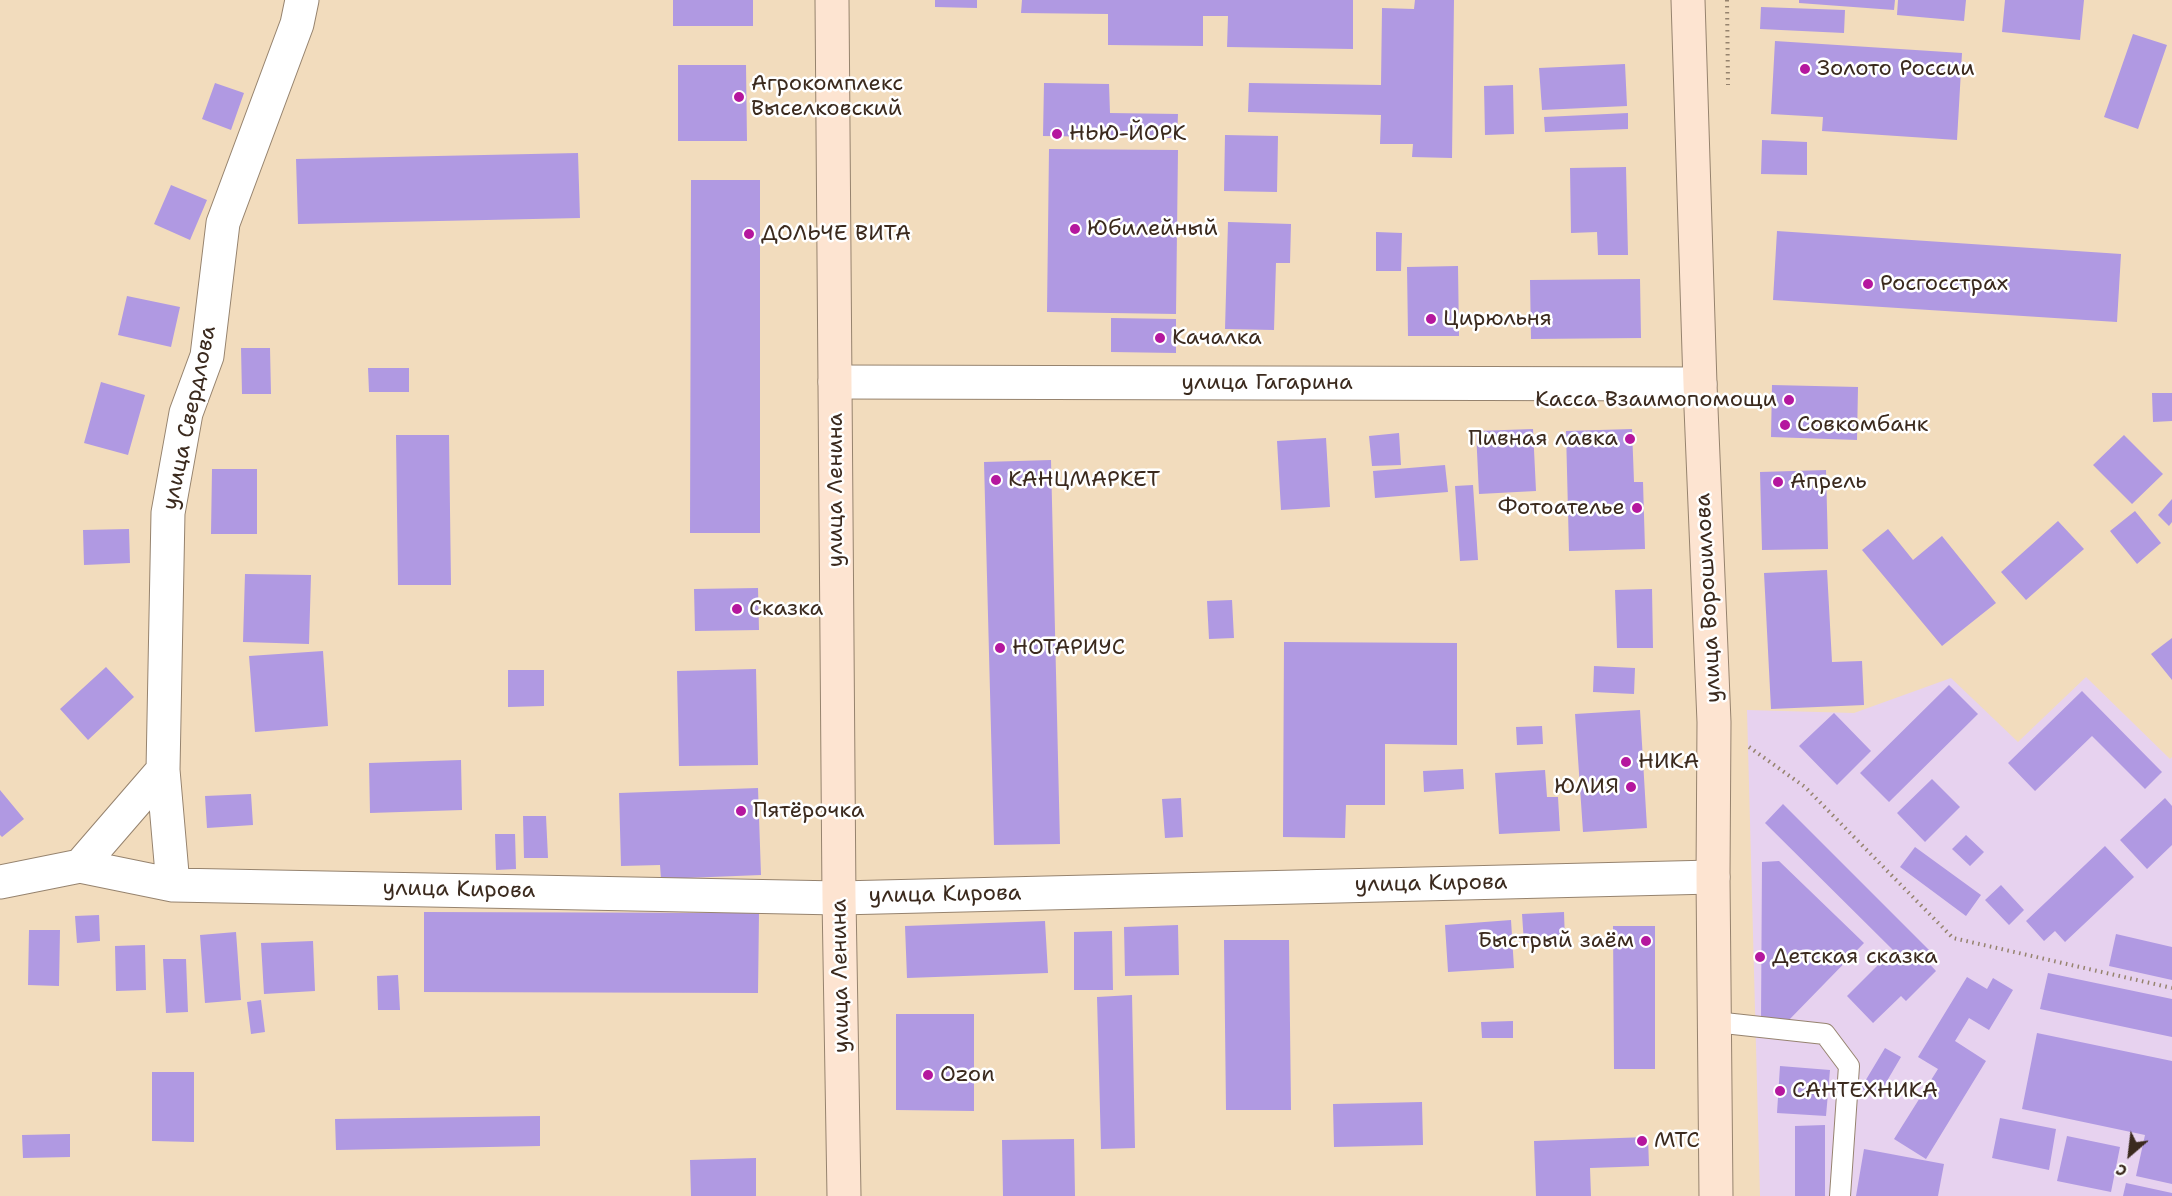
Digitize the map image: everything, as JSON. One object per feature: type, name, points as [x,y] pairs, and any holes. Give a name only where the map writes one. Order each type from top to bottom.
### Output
[{"type":"main road","name":"улица Ленина","points":[[832,0],[839,898],[844,1196]]},
{"type":"main road","name":"улица Ворошилова","points":[[1688,0],[1700,384],[1714,722],[1716,1196]]},
{"type":"street","name":"улица Свердлова","points":[[173,885],[163,770],[168,513],[186,413],[207,356],[223,223],[297,24],[302,0]]},
{"type":"street","name":"улица Гагарина","points":[[835,382],[1700,384]]},
{"type":"street","points":[[80,866],[163,770]]},
{"type":"street","name":"улица Кирова","points":[[0,882],[80,866],[173,885],[839,898],[1713,877]]},
{"type":"lane","points":[[1715,1022],[1825,1034],[1849,1066],[1840,1196]]},
{"type":"path","points":[[1714,722],[1805,787],[1953,939],[2172,988]]},
{"type":"shaded area","points":[[2086,677],[2170,759],[2172,757],[2172,1196],[1760,1196],[1747,710],[1854,713],[1951,678],[2018,742]]},
{"type":"building","points":[[673,0],[753,0],[753,26],[673,26]]},
{"type":"building","points":[[935,0],[977,0],[977,8],[935,7]]},
{"type":"building","points":[[1022,0],[1353,0],[1353,49],[1227,47],[1228,16],[1203,16],[1203,46],[1108,45],[1108,14],[1021,13]]},
{"type":"building","points":[[1415,0],[1454,0],[1452,158],[1412,157],[1413,144],[1380,144],[1381,115],[1248,112],[1249,83],[1381,85],[1382,8],[1414,9]]},
{"type":"building","points":[[1799,0],[1895,0],[1894,10],[1799,3]]},
{"type":"building","points":[[1898,0],[1966,0],[1964,21],[1897,15]]},
{"type":"building","points":[[2005,0],[2084,0],[2080,40],[2002,32]]},
{"type":"building","points":[[1761,7],[1845,10],[1844,33],[1760,29]]},
{"type":"building","points":[[2133,34],[2167,45],[2138,129],[2104,117]]},
{"type":"building","points":[[1775,41],[1962,53],[1957,140],[1822,131],[1823,117],[1771,114]]},
{"type":"building","points":[[1625,64],[1627,106],[1542,110],[1539,68]]},
{"type":"building","points":[[678,65],[746,65],[747,141],[678,141]]},
{"type":"building","points":[[215,83],[244,93],[231,130],[202,119]]},
{"type":"building","points":[[1044,83],[1109,84],[1110,113],[1178,114],[1177,138],[1043,136]]},
{"type":"building","points":[[1513,85],[1514,134],[1485,135],[1484,86]]},
{"type":"building","points":[[1628,113],[1628,129],[1545,132],[1544,117]]},
{"type":"building","points":[[1225,135],[1278,136],[1277,192],[1224,191]]},
{"type":"building","points":[[1762,140],[1807,142],[1807,175],[1761,174]]},
{"type":"building","points":[[1049,149],[1178,150],[1176,314],[1047,312]]},
{"type":"building","points":[[578,153],[580,218],[298,224],[296,159]]},
{"type":"building","points":[[1626,167],[1628,255],[1598,255],[1597,232],[1571,233],[1570,168]]},
{"type":"building","points":[[691,180],[760,180],[760,533],[690,533]]},
{"type":"building","points":[[171,185],[207,200],[190,240],[154,224]]},
{"type":"building","points":[[1228,222],[1291,224],[1290,263],[1276,263],[1274,330],[1225,329]]},
{"type":"building","points":[[1777,231],[2121,254],[2117,322],[1773,300]]},
{"type":"building","points":[[1376,232],[1402,233],[1401,271],[1376,271]]},
{"type":"building","points":[[1458,266],[1459,336],[1408,336],[1407,267]]},
{"type":"building","points":[[1640,279],[1641,338],[1531,339],[1530,280]]},
{"type":"building","points":[[127,296],[180,307],[171,347],[118,335]]},
{"type":"building","points":[[1111,318],[1176,319],[1176,353],[1111,352]]},
{"type":"building","points":[[241,348],[270,348],[271,394],[242,394]]},
{"type":"building","points":[[368,368],[409,368],[409,392],[369,392]]},
{"type":"building","points":[[101,382],[145,395],[128,455],[84,443]]},
{"type":"building","points":[[1772,385],[1858,387],[1857,440],[1771,437]]},
{"type":"building","points":[[2152,393],[2172,393],[2172,421],[2153,422]]},
{"type":"building","points":[[1533,429],[1536,491],[1479,494],[1476,431]]},
{"type":"building","points":[[1632,429],[1634,482],[1643,482],[1645,549],[1569,551],[1566,431]]},
{"type":"building","points":[[1399,433],[1401,465],[1372,466],[1369,436]]},
{"type":"building","points":[[396,435],[449,435],[451,585],[398,585]]},
{"type":"building","points":[[2124,435],[2163,474],[2132,504],[2093,465]]},
{"type":"building","points":[[1326,438],[1330,507],[1281,510],[1277,441]]},
{"type":"building","points":[[1051,460],[1060,844],[994,845],[984,462]]},
{"type":"building","points":[[1445,465],[1448,492],[1375,498],[1373,471]]},
{"type":"building","points":[[212,469],[257,469],[257,534],[211,534]]},
{"type":"building","points":[[1826,470],[1828,549],[1762,550],[1760,472]]},
{"type":"building","points":[[1473,485],[1478,560],[1460,561],[1455,486]]},
{"type":"building","points":[[2172,499],[2172,522],[2169,526],[2158,515]]},
{"type":"building","points":[[2135,511],[2161,543],[2137,564],[2110,531]]},
{"type":"building","points":[[2058,521],[2084,549],[2026,600],[2001,572]]},
{"type":"building","points":[[129,529],[130,563],[84,565],[83,530]]},
{"type":"building","points":[[1888,529],[1913,560],[1942,536],[1996,603],[1942,646],[1862,550]]},
{"type":"building","points":[[1827,570],[1832,662],[1862,661],[1864,705],[1771,709],[1764,573]]},
{"type":"building","points":[[245,574],[311,575],[309,644],[243,642]]},
{"type":"building","points":[[758,588],[759,630],[695,631],[694,589]]},
{"type":"building","points":[[1652,589],[1653,648],[1617,648],[1615,590]]},
{"type":"building","points":[[1232,600],[1234,638],[1209,639],[1207,601]]},
{"type":"building","points":[[2172,638],[2172,680],[2151,654]]},
{"type":"building","points":[[1284,642],[1457,643],[1457,745],[1385,744],[1385,805],[1346,805],[1345,838],[1283,837]]},
{"type":"building","points":[[323,651],[328,726],[255,732],[249,656]]},
{"type":"building","points":[[1594,666],[1635,668],[1634,694],[1593,692]]},
{"type":"building","points":[[106,667],[134,697],[88,740],[60,709]]},
{"type":"building","points":[[756,669],[758,765],[679,766],[677,671]]},
{"type":"building","points":[[508,670],[544,670],[544,706],[508,707]]},
{"type":"building","points":[[1949,685],[1978,714],[1889,802],[1860,773]]},
{"type":"building","points":[[2082,691],[2162,772],[2145,789],[2092,736],[2035,791],[2008,763]]},
{"type":"building","points":[[1640,710],[1647,828],[1583,832],[1575,714]]},
{"type":"building","points":[[1834,713],[1871,751],[1837,785],[1799,746]]},
{"type":"building","points":[[1542,726],[1543,744],[1517,745],[1516,727]]},
{"type":"building","points":[[461,760],[462,810],[370,813],[369,763]]},
{"type":"building","points":[[1463,769],[1464,789],[1424,792],[1423,771]]},
{"type":"building","points":[[1545,770],[1547,797],[1558,797],[1560,831],[1499,834],[1495,773]]},
{"type":"building","points":[[1932,779],[1960,807],[1925,842],[1897,813]]},
{"type":"building","points":[[758,788],[761,875],[661,879],[660,865],[621,866],[619,793]]},
{"type":"building","points":[[0,790],[24,819],[2,837],[0,835]]},
{"type":"building","points":[[251,794],[253,825],[207,828],[205,796]]},
{"type":"building","points":[[1181,798],[1183,837],[1165,838],[1162,799]]},
{"type":"building","points":[[2165,798],[2172,806],[2172,845],[2147,869],[2120,840]]},
{"type":"building","points":[[1783,804],[1929,950],[1923,957],[1936,971],[1906,1001],[1901,996],[1873,1023],[1847,996],[1893,950],[1765,823]]},
{"type":"building","points":[[523,816],[546,816],[548,858],[524,858]]},
{"type":"building","points":[[495,834],[515,834],[516,869],[496,870]]},
{"type":"building","points":[[1966,835],[1984,852],[1970,866],[1952,849]]},
{"type":"building","points":[[2105,846],[2134,877],[2065,942],[2055,931],[2044,941],[2026,921]]},
{"type":"building","points":[[1915,847],[1981,895],[1966,916],[1900,867]]},
{"type":"building","points":[[1779,861],[1864,943],[1786,1023],[1761,1021],[1762,862]]},
{"type":"building","points":[[2001,885],[2024,910],[2009,925],[1985,900]]},
{"type":"building","points":[[424,912],[759,913],[758,993],[424,992]]},
{"type":"building","points":[[1564,912],[1565,942],[1524,943],[1522,914]]},
{"type":"building","points":[[99,915],[100,941],[77,943],[75,916]]},
{"type":"building","points":[[1511,920],[1514,968],[1448,972],[1445,925]]},
{"type":"building","points":[[1045,921],[1048,973],[907,978],[905,926]]},
{"type":"building","points":[[1178,925],[1179,975],[1125,976],[1124,927]]},
{"type":"building","points":[[1613,926],[1655,926],[1655,1069],[1614,1069]]},
{"type":"building","points":[[29,930],[60,930],[59,986],[28,985]]},
{"type":"building","points":[[1112,931],[1113,990],[1074,990],[1074,932]]},
{"type":"building","points":[[236,932],[241,1000],[205,1003],[200,935]]},
{"type":"building","points":[[2116,934],[2172,947],[2172,980],[2109,966]]},
{"type":"building","points":[[1224,940],[1289,940],[1291,1110],[1226,1110]]},
{"type":"building","points":[[313,941],[315,991],[264,994],[261,943]]},
{"type":"building","points":[[145,945],[146,990],[116,991],[115,946]]},
{"type":"building","points":[[163,959],[186,959],[188,1012],[166,1013]]},
{"type":"building","points":[[2048,973],[2172,999],[2172,1037],[2040,1009]]},
{"type":"building","points":[[398,975],[400,1010],[378,1010],[377,976]]},
{"type":"building","points":[[1967,977],[1987,989],[1993,978],[2013,990],[1989,1030],[1969,1018],[1955,1041],[1986,1061],[1926,1159],[1894,1139],[1938,1069],[1918,1057]]},
{"type":"building","points":[[1132,995],[1135,1148],[1101,1149],[1097,997]]},
{"type":"building","points":[[261,1000],[265,1032],[251,1034],[247,1002]]},
{"type":"building","points":[[896,1014],[974,1014],[974,1111],[896,1110]]},
{"type":"building","points":[[1513,1021],[1513,1038],[1482,1038],[1481,1022]]},
{"type":"building","points":[[2037,1033],[2172,1061],[2172,1184],[2136,1176],[2145,1135],[2022,1109]]},
{"type":"building","points":[[1885,1048],[1901,1057],[1877,1098],[1861,1088]]},
{"type":"building","points":[[1780,1066],[1830,1070],[1826,1116],[1777,1113]]},
{"type":"building","points":[[152,1072],[194,1072],[194,1142],[152,1141]]},
{"type":"building","points":[[1422,1102],[1423,1145],[1334,1147],[1333,1104]]},
{"type":"building","points":[[540,1116],[540,1146],[336,1150],[335,1119]]},
{"type":"building","points":[[2000,1118],[2056,1129],[2049,1170],[1992,1158]]},
{"type":"building","points":[[1825,1125],[1825,1196],[1795,1196],[1795,1126]]},
{"type":"building","points":[[70,1134],[70,1157],[23,1158],[22,1135]]},
{"type":"building","points":[[2067,1136],[2120,1147],[2111,1192],[2057,1181]]},
{"type":"building","points":[[1648,1137],[1649,1166],[1590,1168],[1591,1196],[1536,1196],[1534,1141]]},
{"type":"building","points":[[1074,1139],[1075,1196],[1003,1196],[1002,1140]]},
{"type":"building","points":[[1864,1149],[1944,1164],[1938,1196],[1856,1196]]},
{"type":"building","points":[[756,1158],[756,1196],[691,1196],[690,1160]]},
{"type":"building","points":[[2126,1183],[2172,1193],[2172,1196],[2123,1196]]},
{"type":"place","name":"Золото России","points":[[1805,69]]},
{"type":"place","name":"Агрокомплекс Выселковский","points":[[739,97]]},
{"type":"place","name":"НЬЮ-ЙОРК","points":[[1057,134]]},
{"type":"place","name":"Юбилейный","points":[[1075,229]]},
{"type":"place","name":"ДОЛЬЧЕ ВИТА","points":[[749,234]]},
{"type":"place","name":"Росгосстрах","points":[[1868,284]]},
{"type":"place","name":"Цирюльня","points":[[1431,319]]},
{"type":"place","name":"Качалка","points":[[1160,338]]},
{"type":"place","name":"Касса Взаимопомощи","points":[[1789,400]]},
{"type":"place","name":"Совкомбанк","points":[[1785,425]]},
{"type":"place","name":"Пивная лавка","points":[[1630,439]]},
{"type":"place","name":"КАНЦМАРКЕТ","points":[[996,480]]},
{"type":"place","name":"Апрель","points":[[1778,482]]},
{"type":"place","name":"Фотоателье","points":[[1637,508]]},
{"type":"place","name":"Сказка","points":[[737,609]]},
{"type":"place","name":"НОТАРИУС","points":[[1000,648]]},
{"type":"place","name":"НИКА","points":[[1626,762]]},
{"type":"place","name":"ЮЛИЯ","points":[[1631,787]]},
{"type":"place","name":"Пятёрочка","points":[[741,811]]},
{"type":"place","name":"Быстрый заём","points":[[1646,941]]},
{"type":"place","name":"Детская сказка","points":[[1760,957]]},
{"type":"place","name":"Ozon","points":[[928,1075]]},
{"type":"place","name":"САНТЕХНИКА","points":[[1780,1091]]},
{"type":"place","name":"МТС","points":[[1642,1141]]}]
